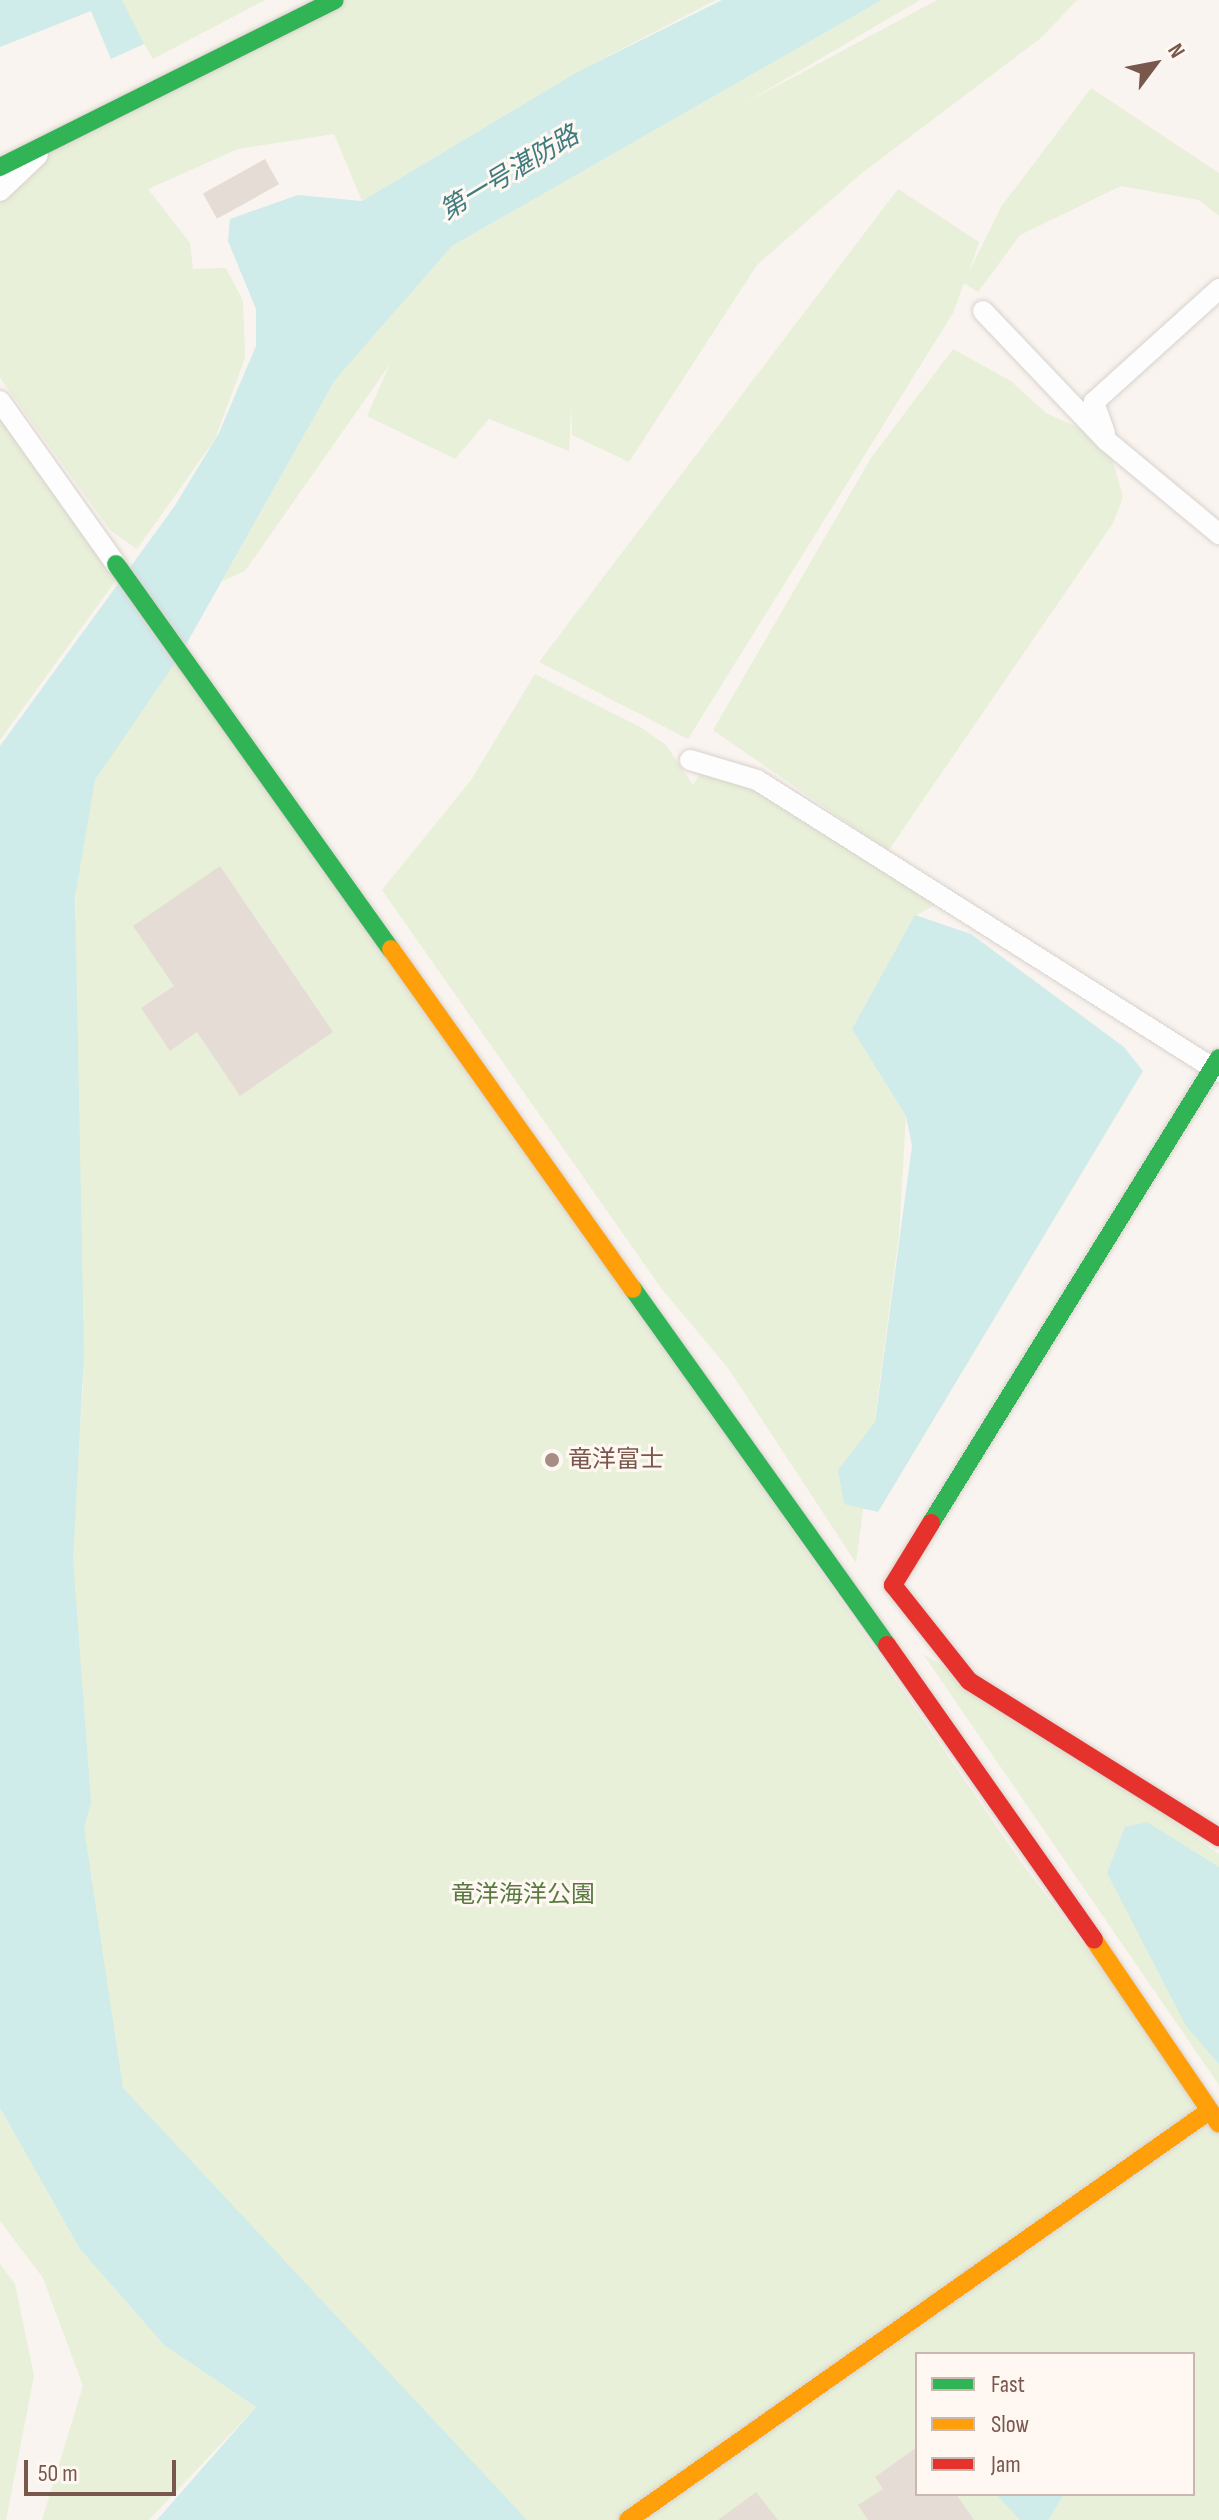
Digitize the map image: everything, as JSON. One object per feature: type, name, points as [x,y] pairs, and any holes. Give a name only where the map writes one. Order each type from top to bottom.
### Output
[{"type":"street","points":[[0,167],[335,0]]},
{"type":"street","points":[[0,191],[57,136]]},
{"type":"street","points":[[1107,441],[1094,402],[1219,289]]},
{"type":"street","points":[[983,311],[1107,441],[1219,534]]},
{"type":"street","points":[[0,401],[179,657],[1046,1868],[1214,2118],[628,2520]]},
{"type":"street","points":[[690,760],[757,780],[1217,1066],[893,1585],[969,1681],[1219,1837]]},
{"type":"green space","points":[[118,0],[265,0],[153,59]]},
{"type":"green space","points":[[334,0],[716,0],[579,71],[362,201],[334,134],[238,149],[148,189],[190,243],[193,269],[226,268],[243,301],[245,358],[215,439],[137,549],[111,531],[0,378],[0,190],[44,149]]},
{"type":"green space","points":[[882,0],[920,0],[745,103],[937,0],[1077,0],[1041,38],[862,173],[757,265],[629,462],[572,435],[571,408],[569,451],[489,419],[455,459],[367,416],[390,364],[245,571],[222,581],[335,380],[452,246]]},
{"type":"green space","points":[[1091,88],[1219,173],[1219,216],[1199,200],[1121,186],[1020,235],[978,292],[964,283],[953,313],[688,739],[539,662],[898,189],[979,242],[969,272],[1001,207]]},
{"type":"green space","points":[[953,349],[1011,381],[1046,413],[1107,441],[1123,497],[1113,523],[888,851],[713,730],[871,458]]},
{"type":"green space","points":[[0,415],[122,572],[0,740]]},
{"type":"green space","name":"竜洋海洋公園","points":[[176,653],[521,1137],[1023,1865],[1219,2124],[1219,2520],[510,2520],[123,2088],[111,2063],[84,1828],[91,1803],[80,1788],[72,1538],[83,1387],[73,1149],[76,860],[95,780]]},
{"type":"green space","points":[[535,674],[642,728],[666,745],[693,785],[703,769],[746,778],[944,900],[915,916],[852,1029],[906,1116],[899,1235],[856,1563],[728,1368],[661,1288],[382,890],[471,780]]},
{"type":"green space","points":[[923,1654],[1027,1717],[1219,1854],[1219,2085]]},
{"type":"green space","points":[[0,2108],[80,2249],[164,2345],[256,2407],[149,2520],[42,2520],[83,2386],[43,2278],[0,2221]]},
{"type":"green space","points":[[0,2264],[15,2284],[34,2376],[6,2520],[0,2520]]},
{"type":"water","points":[[0,0],[122,0],[144,44],[111,59],[91,11],[0,47]]},
{"type":"water","name":"第一号湛防路","points":[[722,0],[882,0],[452,246],[335,380],[179,657],[95,780],[75,897],[84,1355],[73,1559],[91,1803],[84,1828],[123,2088],[527,2520],[157,2520],[256,2407],[164,2345],[80,2249],[0,2108],[0,746],[174,507],[219,433],[256,346],[256,309],[228,241],[230,219],[298,195],[362,201],[579,71]]},
{"type":"water","points":[[915,915],[971,934],[1124,1047],[1143,1071],[878,1512],[844,1504],[838,1470],[875,1422],[912,1146],[906,1116],[852,1029]]},
{"type":"water","points":[[1147,1822],[1219,1867],[1219,2064],[1186,2026],[1107,1873],[1125,1827]]},
{"type":"water","points":[[998,2496],[1063,2496],[1048,2520],[1020,2520]]},
{"type":"building","points":[[265,159],[279,184],[217,219],[203,193]]},
{"type":"building","points":[[220,866],[333,1032],[240,1096],[197,1032],[170,1051],[141,1008],[174,986],[133,926]]},
{"type":"building","points":[[915,2448],[915,2496],[957,2496],[974,2520],[868,2520],[858,2505],[883,2489],[875,2477]]},
{"type":"building","points":[[756,2492],[778,2520],[718,2520]]},
{"type":"traffic: fast","points":[[0,167],[335,0]]},
{"type":"traffic: fast","points":[[116,564],[391,949]]},
{"type":"traffic: fast","points":[[931,1523],[1219,1058]]},
{"type":"traffic: fast","points":[[633,1289],[887,1645]]},
{"type":"traffic: slow","points":[[391,949],[633,1289]]},
{"type":"traffic: slow","points":[[1094,1940],[1219,2124]]},
{"type":"traffic: slow","points":[[628,2520],[1209,2111]]},
{"type":"traffic: jam","points":[[931,1523],[893,1585],[969,1681],[1219,1837]]},
{"type":"traffic: jam","points":[[887,1645],[1094,1940]]},
{"type":"place","name":"竜洋富士","points":[[552,1460]]}]
